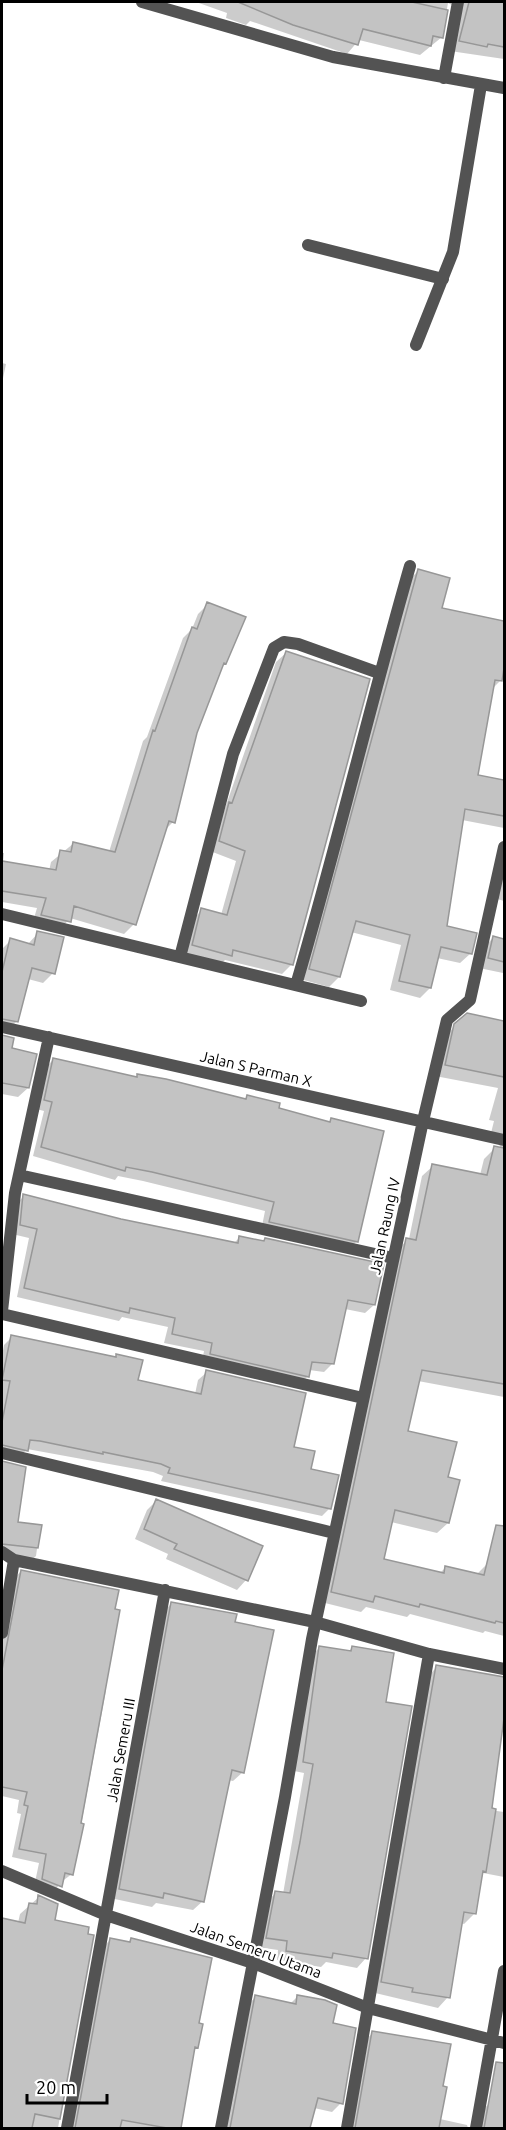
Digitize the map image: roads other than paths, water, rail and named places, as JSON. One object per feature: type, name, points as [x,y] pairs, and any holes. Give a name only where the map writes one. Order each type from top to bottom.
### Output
[{"type":"street","points":[[142,2],[333,57],[504,88]]},
{"type":"street","points":[[444,78],[458,2]]},
{"type":"street","points":[[416,345],[443,279],[459,223],[481,85]]},
{"type":"street","points":[[308,245],[443,279]]},
{"type":"street","points":[[296,985],[333,860],[379,673],[410,566]]},
{"type":"street","points":[[180,957],[233,754],[274,648],[284,642],[298,644],[379,673]]},
{"type":"street","name":"Jalan Raung IV","points":[[221,2128],[315,1622],[423,1122],[447,1020],[470,1000],[504,848]]},
{"type":"street","points":[[2,914],[362,1001]]},
{"type":"street","name":"Jalan S Parman X","points":[[2,1027],[504,1140]]},
{"type":"street","points":[[49,1037],[9,1234],[2,1313],[363,1398]]},
{"type":"street","points":[[19,1176],[393,1258]]},
{"type":"street","points":[[2,1453],[334,1533]]},
{"type":"street","points":[[2,1552],[14,1560],[315,1622],[429,1654],[504,1669]]},
{"type":"street","points":[[2,1632],[14,1560]]},
{"type":"street","name":"Jalan Semeru III","points":[[67,2128],[165,1590]]},
{"type":"street","points":[[347,2128],[429,1654]]},
{"type":"street","name":"Jalan Semeru Utama","points":[[2,1871],[105,1915],[253,1963],[368,2008],[499,2042]]},
{"type":"street","points":[[476,2128],[499,2042],[504,1971]]}]
